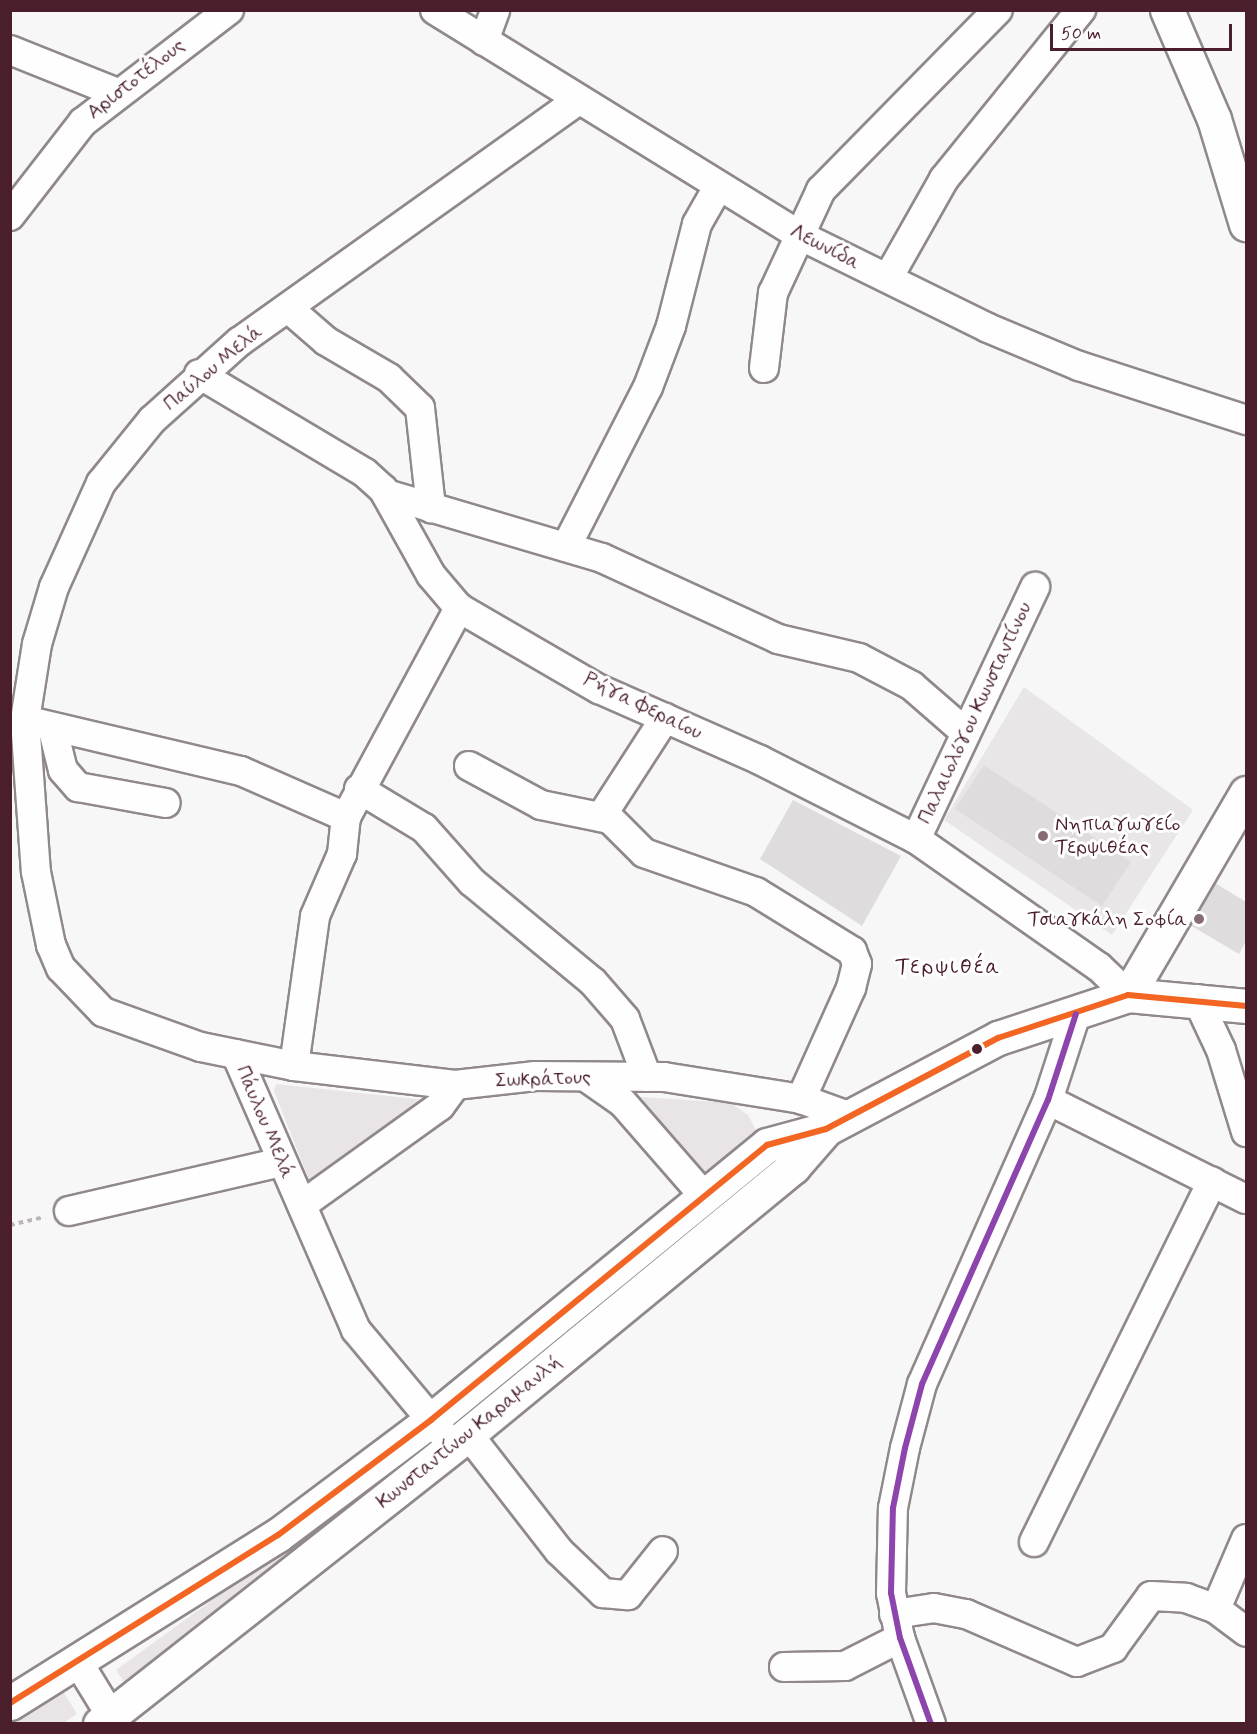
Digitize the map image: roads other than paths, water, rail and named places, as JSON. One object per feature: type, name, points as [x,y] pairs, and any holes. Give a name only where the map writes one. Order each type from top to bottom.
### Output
[{"type":"street","name":"Αριστοτέλους","points":[[10,216],[62,144],[115,92],[229,10]]},
{"type":"street","name":"Λεωνίδα","points":[[435,10],[717,189],[797,234],[1079,366],[1246,420]]},
{"type":"street","points":[[484,40],[495,10]]},
{"type":"street","points":[[764,368],[773,293],[797,234],[840,167],[998,10]]},
{"type":"street","points":[[888,278],[944,179],[1081,10]]},
{"type":"street","points":[[1167,10],[1214,119],[1246,224]]},
{"type":"street","points":[[10,50],[115,92]]},
{"type":"street","name":"Παύλου Μελά","points":[[18,757],[37,644],[73,535],[101,483],[152,420],[199,374],[577,101]]},
{"type":"street","points":[[566,547],[648,387],[677,307],[697,224],[717,189]]},
{"type":"street","points":[[288,308],[326,341],[389,378],[420,408],[431,508]]},
{"type":"street","name":"Ρήγα Φεραίου","points":[[199,374],[320,443],[386,494],[431,575],[459,608],[599,689],[665,718],[916,839],[1099,967],[1128,995]]},
{"type":"street","points":[[386,494],[566,547],[778,639],[874,665],[912,686],[965,732]]},
{"type":"street","name":"Παλαιολόγου Κωνσταντίνου","points":[[916,839],[1035,587]]},
{"type":"street","points":[[294,1066],[315,916],[342,854],[346,817],[358,789],[459,608]]},
{"type":"street","points":[[601,817],[665,718]]},
{"type":"street","points":[[25,720],[53,730],[241,771],[346,817]]},
{"type":"street","points":[[53,730],[63,770],[78,787],[166,804]]},
{"type":"street","name":"Πάυλου Μελά","points":[[18,757],[36,872],[61,968],[103,1012],[167,1038],[236,1054],[356,1330],[431,1420],[461,1440],[559,1551],[603,1593],[628,1595],[663,1551]]},
{"type":"street","points":[[469,766],[519,797],[601,817],[644,853],[756,892],[852,951],[857,964],[851,988],[801,1099]]},
{"type":"street","points":[[358,789],[424,828],[472,882],[593,982],[624,1018],[647,1077]]},
{"type":"street","points":[[1128,995],[1246,793]]},
{"type":"street","name":"Κωνσταντίνου Καραμανλή","points":[[10,1703],[278,1535],[431,1420],[767,1145],[837,1122],[998,1038],[1128,995],[1197,999],[1246,1006]]},
{"type":"street","points":[[1197,999],[1221,1050],[1246,1132]]},
{"type":"street","points":[[931,1724],[897,1626],[894,1508],[913,1413],[943,1332],[1048,1100],[1076,1014]]},
{"type":"street","name":"Σωκράτους","points":[[236,1054],[294,1066],[455,1085],[586,1077],[647,1077],[801,1099],[837,1122]]},
{"type":"street","points":[[586,1077],[623,1102],[704,1196]]},
{"type":"street","points":[[302,1205],[417,1124],[455,1085]]},
{"type":"street","points":[[1048,1100],[1246,1199]]},
{"type":"street","name":"Κωνσταντίνου Καραμανλή","points":[[110,1721],[461,1440],[793,1167],[837,1122]]},
{"type":"street","points":[[69,1211],[281,1162]]},
{"type":"street","points":[[1034,1542],[1212,1182]]},
{"type":"street","points":[[1216,1609],[1246,1539]]},
{"type":"street","points":[[784,1667],[844,1666],[897,1626],[934,1608],[966,1614],[1077,1662],[1113,1648],[1151,1596],[1186,1598],[1216,1609],[1246,1632]]},
{"type":"street","points":[[78,1662],[110,1721]]},
{"type":"place","name":"Νηπιαγωγείο Τερψιθέας","points":[[1043,836]]},
{"type":"place","name":"Τσιαγκάλη Σοφία","points":[[1199,919]]},
{"type":"district","name":"Τερψιθέα","points":[[948,968]]}]
